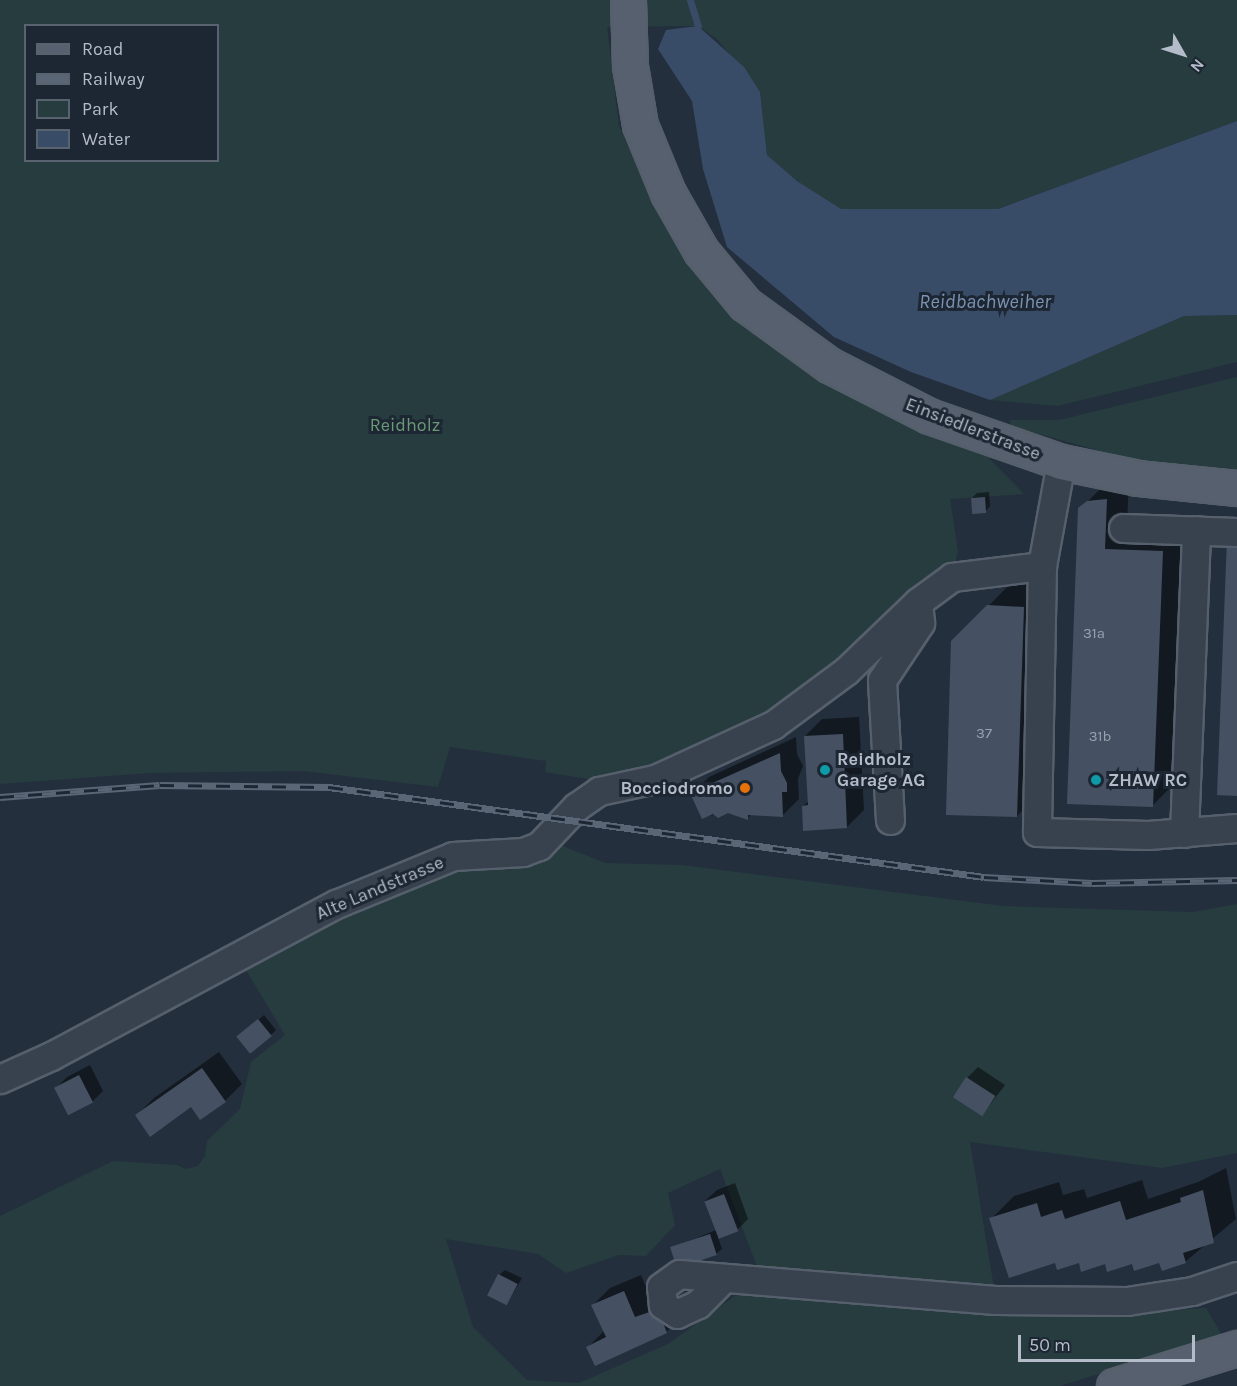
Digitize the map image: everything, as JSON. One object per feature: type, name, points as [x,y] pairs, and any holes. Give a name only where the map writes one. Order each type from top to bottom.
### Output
[{"type":"main road","name":"Einsiedlerstrasse","points":[[628,0],[630,66],[640,126],[668,193],[701,251],[745,304],[829,365],[928,416],[1060,462],[1138,478],[1237,488]]},
{"type":"main road","points":[[1114,1386],[1237,1348]]},
{"type":"street","points":[[1060,462],[1042,566],[1037,832],[1184,833],[1237,828]]},
{"type":"street","points":[[1123,528],[1237,532]]},
{"type":"street","points":[[1184,833],[1196,530]]},
{"type":"street","name":"Alte Landstrasse","points":[[0,1079],[51,1056],[336,904],[453,856],[523,852],[539,846],[576,807],[599,792],[655,779],[773,725],[846,671],[910,609],[952,578],[1042,566]]},
{"type":"street","points":[[890,820],[882,680],[920,623],[910,609]]},
{"type":"street","points":[[724,1278],[761,1277],[995,1300],[1127,1301],[1192,1291],[1237,1276]]},
{"type":"green space","name":"Reidholz","points":[[0,0],[1237,0],[1237,121],[998,209],[840,209],[797,181],[767,155],[760,92],[718,40],[698,26],[607,27],[619,126],[667,229],[714,297],[851,397],[982,451],[1024,494],[950,499],[958,551],[952,577],[773,725],[649,774],[594,780],[545,772],[546,761],[450,747],[438,787],[303,771],[150,773],[0,784]]},
{"type":"green space","points":[[1237,315],[1237,362],[1058,406],[990,400],[1184,316]]},
{"type":"green space","points":[[1237,377],[1237,470],[1140,462],[1011,426],[1010,420],[1059,420]]},
{"type":"green space","points":[[558,844],[605,863],[682,865],[1003,906],[1193,912],[1237,904],[1237,1153],[1162,1168],[970,1142],[996,1300],[1028,1317],[1206,1308],[1222,1335],[1060,1386],[0,1386],[0,1216],[113,1161],[177,1165],[186,1169],[198,1166],[205,1156],[207,1141],[240,1109],[251,1062],[285,1035],[240,960],[449,870]],"holes":[[[720,1169],[761,1277],[668,1344],[579,1383],[527,1380],[473,1327],[446,1239],[538,1254],[566,1273],[619,1255],[646,1256],[675,1225],[668,1193]]]},
{"type":"water","name":"Reidbachweiher","points":[[698,26],[744,67],[760,92],[767,155],[797,181],[841,209],[998,209],[1237,121],[1237,315],[1184,316],[990,400],[911,372],[834,337],[727,247],[703,169],[692,101],[658,49],[666,30]]},
{"type":"building","points":[[985,497],[986,513],[972,514],[971,498]]},
{"type":"building","points":[[1107,499],[1105,549],[1163,551],[1153,807],[1067,804],[1078,508],[1087,501]]},
{"type":"building","points":[[1227,539],[1237,540],[1237,796],[1217,795]]},
{"type":"building","points":[[987,605],[1024,607],[1017,817],[946,815],[951,641]]},
{"type":"building","name":"Reidholz Garage AG","points":[[843,734],[847,828],[803,831],[802,806],[808,805],[804,736]]},
{"type":"building","name":"Bocciodromo","points":[[780,753],[781,771],[787,783],[787,792],[782,792],[783,817],[748,815],[748,820],[728,813],[718,818],[713,814],[702,819],[690,793]]},
{"type":"building","points":[[258,1019],[272,1036],[250,1054],[236,1037]]},
{"type":"building","points":[[202,1068],[226,1102],[200,1120],[191,1107],[150,1137],[135,1115]]},
{"type":"building","points":[[79,1075],[93,1103],[68,1115],[54,1088]]},
{"type":"building","points":[[966,1077],[995,1096],[982,1116],[953,1097]]},
{"type":"building","points":[[1203,1190],[1214,1243],[1183,1253],[1186,1263],[1162,1271],[1159,1263],[1134,1271],[1132,1264],[1107,1272],[1105,1264],[1081,1272],[1079,1263],[1057,1270],[1055,1263],[1009,1278],[989,1218],[1037,1203],[1041,1217],[1062,1210],[1065,1219],[1120,1201],[1126,1220],[1181,1202],[1180,1198]]},
{"type":"building","points":[[724,1194],[738,1231],[719,1239],[704,1202]]},
{"type":"building","points":[[710,1234],[717,1255],[677,1268],[670,1247]]},
{"type":"building","points":[[498,1274],[518,1284],[507,1305],[487,1295]]},
{"type":"building","points":[[624,1291],[635,1317],[658,1309],[667,1333],[595,1366],[586,1347],[606,1337],[591,1305]]},
{"type":"waterway","points":[[690,0],[698,26]]},
{"type":"railway","points":[[0,797],[160,785],[329,787],[984,877],[1092,883],[1237,880]]},
{"type":"place","name":"Reidholz Garage AG","points":[[825,770]]},
{"type":"place","name":"ZHAW RC","points":[[1096,780]]},
{"type":"place","name":"Bocciodromo","points":[[745,788]]}]
